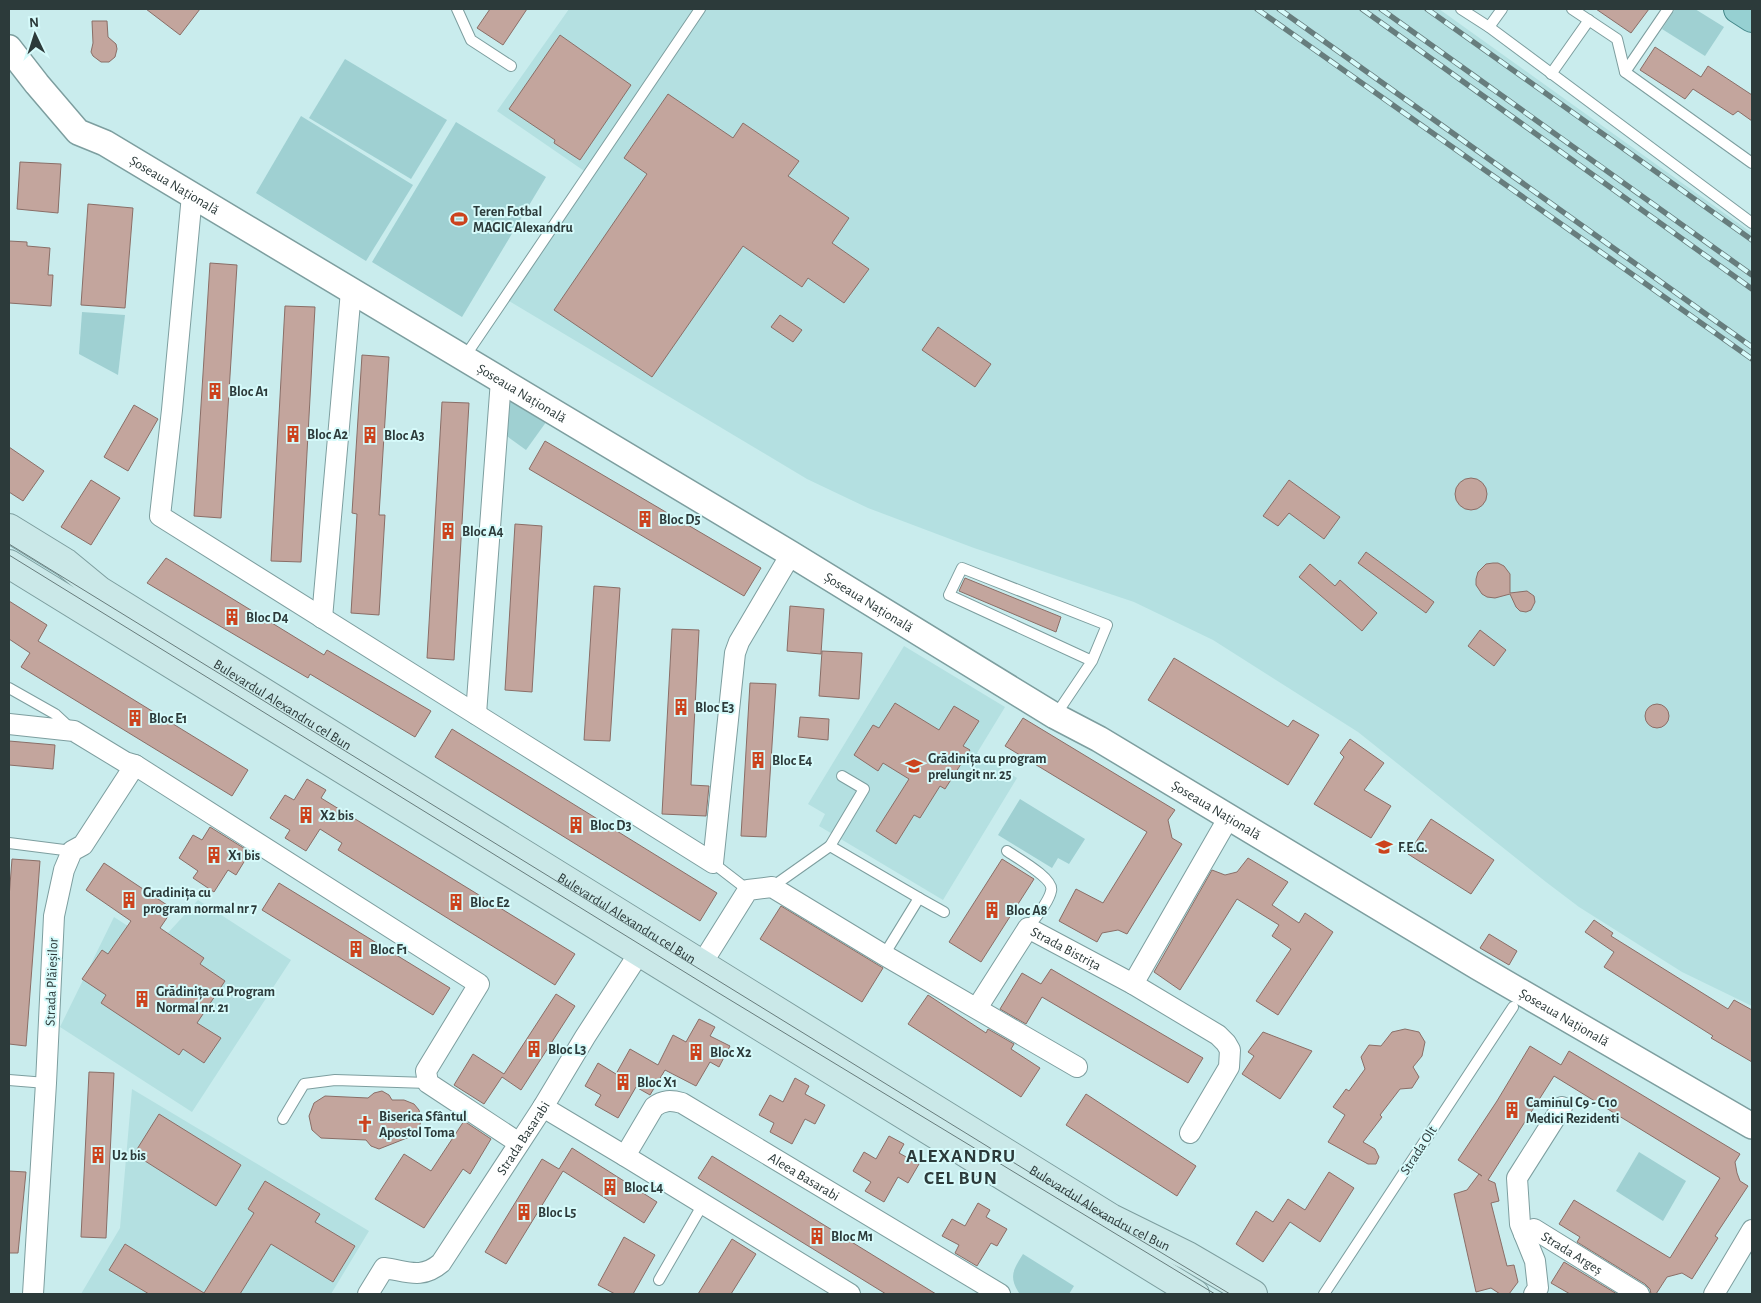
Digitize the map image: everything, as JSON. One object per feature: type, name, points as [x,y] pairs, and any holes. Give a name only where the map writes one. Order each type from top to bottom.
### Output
[{"type":"main road","points":[[1738,9],[1752,18]]},
{"type":"main road","name":"Bulevardul Alexandru cel Bun","points":[[9,528],[66,563],[100,590],[646,943],[1195,1294]]},
{"type":"main road","name":"Bulevardul Alexandru cel Bun","points":[[9,564],[646,943],[701,964],[1111,1218],[1188,1256],[1253,1294]]},
{"type":"street","name":"Șoseaua Națională","points":[[11,52],[78,132],[105,143],[791,554],[1055,716],[1099,739],[1486,971],[1752,1126]]},
{"type":"street","points":[[192,195],[160,516],[713,863],[734,653],[791,554]]},
{"type":"street","points":[[322,618],[351,291]]},
{"type":"street","points":[[476,714],[501,380]]},
{"type":"street","points":[[9,724],[74,731],[125,762],[135,765],[479,984],[426,1071],[428,1082],[519,1143]]},
{"type":"street","name":"Strada Plăieșilor","points":[[33,1294],[54,916],[64,870],[72,851],[83,845],[135,765]]},
{"type":"street","points":[[1133,984],[1229,817]]},
{"type":"street","points":[[701,964],[748,890],[772,887],[884,955],[1077,1067]]},
{"type":"street","name":"Strada Bistrița","points":[[977,1008],[1028,928],[1133,984],[1218,1035],[1230,1050],[1229,1067],[1190,1133]]},
{"type":"street","name":"Strada Basarabi","points":[[368,1294],[384,1268],[418,1274],[433,1270],[441,1262],[542,1108],[646,943]]},
{"type":"street","name":"Aleea Basarabi","points":[[625,1156],[654,1107],[665,1101],[682,1103],[1000,1294]]},
{"type":"street","name":"Strada Argeș","points":[[1562,1107],[1517,1178],[1520,1224],[1524,1234],[1534,1229],[1638,1294]]},
{"type":"street","points":[[542,1108],[625,1156],[849,1294]]},
{"type":"street","points":[[1714,1294],[1752,1230]]},
{"type":"street","points":[[1524,1234],[1535,1262],[1538,1288],[1534,1294]]},
{"type":"lane","points":[[457,9],[471,40],[511,66]]},
{"type":"lane","points":[[464,359],[700,9]]},
{"type":"lane","points":[[1461,9],[1489,27],[1752,223]]},
{"type":"lane","points":[[1489,27],[1502,9]]},
{"type":"lane","points":[[1572,9],[1616,39],[1625,72],[1752,163]]},
{"type":"lane","points":[[1625,72],[1668,9]]},
{"type":"lane","points":[[1551,74],[1589,20]]},
{"type":"lane","points":[[1055,716],[1092,661],[1107,625],[962,568],[949,595],[1092,661]]},
{"type":"lane","points":[[9,688],[55,714],[74,731]]},
{"type":"lane","points":[[772,887],[830,846],[864,789],[842,776]]},
{"type":"lane","points":[[9,843],[72,851]]},
{"type":"lane","points":[[830,846],[944,912]]},
{"type":"lane","points":[[1007,851],[1046,878],[1052,887],[1048,898],[1028,928]]},
{"type":"lane","points":[[713,863],[748,890]]},
{"type":"lane","points":[[884,955],[919,898]]},
{"type":"lane","name":"Strada Olt","points":[[1324,1294],[1513,1007]]},
{"type":"lane","points":[[9,1080],[46,1083]]},
{"type":"lane","points":[[283,1119],[304,1084],[335,1080],[428,1082]]},
{"type":"lane","points":[[659,1280],[704,1204]]},
{"type":"shaded area","points":[[569,9],[1439,9],[1752,233],[1752,1006],[1682,972],[1579,907],[1358,732],[1213,640],[1134,602],[974,548],[868,508],[807,479],[509,301],[590,175],[497,111]]},
{"type":"shaded area","points":[[1675,9],[1695,9],[1724,27],[1705,56],[1662,29]]},
{"type":"shaded area","points":[[345,59],[447,120],[411,179],[309,118]]},
{"type":"shaded area","points":[[301,116],[413,185],[366,261],[256,193]]},
{"type":"shaded area","name":"Teren Fotbal MAGIC Alexandru","points":[[456,122],[546,177],[462,317],[372,262]]},
{"type":"shaded area","points":[[82,312],[125,315],[118,375],[79,354]]},
{"type":"shaded area","points":[[520,397],[549,418],[526,450],[504,434],[506,400]]},
{"type":"shaded area","name":"Grădinița cu program prelungit nr. 25","points":[[904,646],[1005,707],[977,753],[1017,778],[943,900],[819,826],[825,814],[808,804]]},
{"type":"shaded area","points":[[1020,799],[1085,839],[1069,864],[1058,858],[1052,868],[998,835]]},
{"type":"shaded area","points":[[198,900],[291,960],[192,1112],[60,1027],[114,917],[157,945]]},
{"type":"shaded area","points":[[132,1089],[369,1231],[331,1294],[81,1294],[120,1228]]},
{"type":"shaded area","points":[[1639,1152],[1686,1181],[1663,1221],[1616,1191]]},
{"type":"shaded area","points":[[1023,1254],[1074,1286],[1069,1294],[1019,1293],[1013,1277],[1017,1264]]},
{"type":"building","points":[[146,9],[200,9],[180,35]]},
{"type":"building","points":[[490,9],[527,9],[503,45],[477,28]]},
{"type":"building","points":[[1596,9],[1649,9],[1631,33]]},
{"type":"building","points":[[92,21],[107,21],[108,37],[116,44],[117,49],[115,57],[109,62],[101,62],[91,52],[93,43]]},
{"type":"building","points":[[560,35],[631,85],[580,160],[554,143],[555,140],[509,109]]},
{"type":"building","points":[[1655,47],[1701,77],[1708,66],[1752,95],[1752,121],[1738,111],[1733,115],[1693,89],[1685,99],[1640,70]]},
{"type":"building","points":[[668,94],[733,138],[743,123],[799,161],[788,176],[849,218],[832,243],[869,269],[844,303],[808,278],[802,287],[743,246],[652,377],[554,310],[647,174],[624,158]]},
{"type":"building","points":[[20,162],[61,164],[58,213],[17,209]]},
{"type":"building","points":[[88,204],[133,208],[125,308],[81,305]]},
{"type":"building","points":[[9,241],[27,242],[27,246],[50,248],[48,275],[53,275],[51,306],[9,303]]},
{"type":"building","name":"Bloc A1","points":[[210,263],[237,265],[221,518],[194,516]]},
{"type":"building","name":"Bloc A2","points":[[285,306],[315,307],[301,562],[271,561]]},
{"type":"building","points":[[780,315],[802,330],[793,342],[771,327]]},
{"type":"building","points":[[938,327],[991,364],[975,387],[922,350]]},
{"type":"building","name":"Bloc A3","points":[[362,355],[389,357],[379,515],[385,515],[379,615],[351,613],[357,514],[352,513]]},
{"type":"building","name":"Bloc A4","points":[[442,402],[469,403],[454,660],[427,658]]},
{"type":"building","points":[[134,405],[158,419],[128,471],[104,457]]},
{"type":"building","name":"Bloc D5","points":[[545,441],[761,568],[744,596],[529,469]]},
{"type":"building","points":[[9,447],[44,471],[23,501],[9,492]]},
{"type":"building","points":[[1471,478],[1477,479],[1482,483],[1486,488],[1486,500],[1482,505],[1477,509],[1471,510],[1465,509],[1460,505],[1456,500],[1455,494],[1456,488],[1460,483],[1465,479]]},
{"type":"building","points":[[91,480],[120,498],[91,545],[61,527]]},
{"type":"building","points":[[1289,480],[1340,517],[1324,539],[1289,513],[1278,526],[1263,516]]},
{"type":"building","points":[[515,524],[542,526],[532,692],[505,690]]},
{"type":"building","points":[[1366,552],[1434,602],[1426,613],[1358,563]]},
{"type":"building","name":"Bloc D4","points":[[166,558],[324,655],[327,650],[431,711],[415,737],[310,674],[308,678],[147,583]]},
{"type":"building","points":[[1493,563],[1504,566],[1510,574],[1510,593],[1527,591],[1534,596],[1535,602],[1531,610],[1526,612],[1520,611],[1510,594],[1495,598],[1482,594],[1476,585],[1478,572],[1486,564]]},
{"type":"building","points":[[1310,564],[1335,586],[1340,580],[1377,613],[1362,631],[1299,577]]},
{"type":"building","points":[[965,578],[1061,617],[1056,632],[959,591]]},
{"type":"building","points":[[594,586],[620,588],[610,741],[584,740]]},
{"type":"building","name":"Bloc E1","points":[[9,601],[47,625],[38,641],[248,770],[232,796],[21,667],[30,653],[9,639]]},
{"type":"building","points":[[790,606],[824,609],[821,654],[787,651]]},
{"type":"building","name":"Bloc E3","points":[[672,629],[699,630],[691,785],[709,786],[706,816],[662,814]]},
{"type":"building","points":[[1480,630],[1506,650],[1494,666],[1468,646]]},
{"type":"building","points":[[822,651],[862,653],[859,699],[819,696]]},
{"type":"building","points":[[1174,658],[1288,727],[1293,720],[1319,735],[1288,785],[1148,700]]},
{"type":"building","name":"Bloc E4","points":[[750,683],[776,684],[766,837],[741,836]]},
{"type":"building","name":"Grădinița cu program prelungit nr. 25","points":[[895,703],[939,730],[954,706],[979,721],[963,746],[970,750],[945,789],[940,786],[920,818],[914,815],[896,844],[876,831],[909,779],[883,763],[878,771],[854,755],[873,725],[879,728]]},
{"type":"building","points":[[1652,704],[1662,704],[1669,711],[1669,721],[1662,728],[1652,728],[1645,721],[1645,711]]},
{"type":"building","points":[[800,717],[829,719],[828,740],[798,737]]},
{"type":"building","points":[[1023,718],[1175,810],[1168,820],[1172,838],[1182,844],[1127,934],[1118,930],[1102,933],[1097,942],[1059,921],[1076,889],[1103,903],[1147,832],[1005,746]]},
{"type":"building","name":"Bloc D3","points":[[452,729],[717,893],[700,921],[435,757]]},
{"type":"building","points":[[1350,739],[1384,763],[1364,790],[1391,806],[1371,838],[1314,804],[1344,757],[1340,753]]},
{"type":"building","points":[[9,741],[55,745],[53,769],[9,765]]},
{"type":"building","name":"Bloc E2","points":[[307,779],[326,790],[321,798],[575,954],[555,985],[338,850],[342,843],[320,829],[306,851],[285,838],[290,830],[270,818],[285,795],[294,800]]},
{"type":"building","points":[[1431,819],[1494,860],[1471,894],[1408,854]]},
{"type":"building","name":"X1 bis","points":[[210,827],[250,852],[236,875],[228,870],[214,892],[193,878],[198,871],[179,858],[193,835],[202,840]]},
{"type":"building","points":[[1248,858],[1288,882],[1272,905],[1299,923],[1305,913],[1333,932],[1278,1015],[1256,1001],[1291,949],[1272,936],[1279,925],[1237,899],[1180,990],[1154,972],[1212,870],[1225,875],[1237,872]]},
{"type":"building","points":[[12,859],[40,861],[26,1046],[9,1044],[9,898]]},
{"type":"building","name":"Bloc A8","points":[[1002,859],[1034,879],[981,962],[949,942]]},
{"type":"building","points":[[104,863],[173,909],[160,928],[204,958],[200,964],[225,981],[197,1023],[221,1038],[204,1063],[183,1049],[179,1055],[101,1003],[106,995],[82,979],[102,950],[108,954],[131,921],[86,890]]},
{"type":"building","name":"Bloc F1","points":[[279,883],[450,988],[433,1015],[262,910]]},
{"type":"building","points":[[781,906],[883,968],[862,1002],[760,939]]},
{"type":"building","points":[[1594,920],[1613,933],[1611,936],[1728,1009],[1734,1000],[1752,1010],[1752,1062],[1711,1038],[1713,1036],[1604,967],[1614,952],[1585,932]]},
{"type":"building","points":[[1489,934],[1517,951],[1509,965],[1480,948]]},
{"type":"building","points":[[1051,969],[1203,1058],[1188,1083],[1042,997],[1026,1024],[1000,1009],[1022,973],[1041,984]]},
{"type":"building","name":"Bloc L3","points":[[556,994],[575,1006],[521,1090],[502,1077],[484,1104],[454,1085],[473,1054],[504,1074]]},
{"type":"building","points":[[928,995],[986,1033],[988,1029],[1014,1044],[1011,1049],[1040,1068],[1021,1097],[908,1024]]},
{"type":"building","points":[[699,1019],[715,1027],[710,1036],[730,1046],[719,1067],[710,1062],[696,1086],[665,1070],[650,1095],[636,1087],[618,1118],[595,1105],[601,1095],[585,1086],[598,1063],[616,1074],[630,1049],[658,1065],[673,1035],[686,1042]]},
{"type":"building","points":[[1405,1029],[1419,1032],[1425,1042],[1422,1056],[1413,1067],[1419,1077],[1412,1088],[1400,1089],[1380,1115],[1382,1117],[1363,1142],[1375,1149],[1379,1157],[1376,1164],[1368,1164],[1328,1142],[1345,1115],[1333,1107],[1346,1089],[1349,1091],[1365,1069],[1361,1057],[1369,1045],[1381,1046],[1392,1032]]},
{"type":"building","points":[[1263,1032],[1312,1051],[1280,1099],[1242,1074],[1254,1056],[1248,1052]]},
{"type":"building","points":[[1530,1046],[1561,1065],[1569,1051],[1740,1154],[1735,1162],[1737,1173],[1740,1181],[1748,1186],[1715,1236],[1718,1238],[1692,1279],[1682,1273],[1667,1277],[1656,1294],[1651,1294],[1650,1289],[1645,1284],[1577,1242],[1580,1237],[1559,1224],[1574,1200],[1670,1258],[1720,1178],[1554,1076],[1488,1180],[1495,1183],[1499,1201],[1491,1203],[1507,1266],[1514,1265],[1518,1282],[1509,1294],[1500,1294],[1491,1288],[1476,1292],[1454,1194],[1467,1190],[1479,1174],[1458,1160]]},
{"type":"building","name":"U2 bis","points":[[89,1072],[114,1073],[106,1238],[81,1237]]},
{"type":"building","points":[[795,1078],[809,1086],[805,1094],[825,1105],[815,1124],[805,1119],[792,1144],[770,1132],[774,1123],[759,1115],[770,1095],[783,1102]]},
{"type":"building","name":"Biserica Sfântul Apostol Toma","points":[[382,1091],[389,1095],[392,1100],[404,1100],[414,1104],[419,1110],[421,1120],[419,1129],[412,1136],[379,1149],[371,1146],[366,1140],[321,1138],[312,1130],[309,1116],[314,1103],[325,1096],[368,1098],[374,1093]]},
{"type":"building","points":[[1086,1094],[1196,1166],[1177,1196],[1066,1125]]},
{"type":"building","points":[[159,1114],[241,1165],[216,1206],[134,1154]]},
{"type":"building","points":[[464,1121],[491,1139],[470,1174],[463,1169],[424,1228],[375,1199],[404,1154],[431,1171]]},
{"type":"building","points":[[889,1136],[904,1144],[899,1153],[919,1164],[908,1183],[898,1177],[884,1202],[865,1191],[871,1182],[853,1171],[864,1152],[876,1159]]},
{"type":"building","points":[[572,1148],[657,1202],[644,1223],[563,1171],[506,1264],[485,1252],[542,1159],[559,1169]]},
{"type":"building","name":"Bloc M1","points":[[712,1156],[936,1294],[886,1294],[698,1178]]},
{"type":"building","points":[[9,1171],[26,1172],[18,1253],[9,1253]]},
{"type":"building","points":[[1329,1172],[1354,1188],[1320,1242],[1290,1222],[1263,1262],[1236,1244],[1256,1211],[1273,1222],[1288,1199],[1305,1210]]},
{"type":"building","points":[[265,1181],[320,1214],[315,1222],[355,1246],[333,1282],[271,1244],[240,1294],[149,1294],[109,1270],[125,1244],[204,1293],[254,1213],[248,1209]]},
{"type":"building","points":[[978,1203],[990,1210],[986,1217],[1007,1229],[997,1246],[991,1243],[977,1266],[955,1253],[959,1245],[942,1236],[952,1219],[965,1226]]},
{"type":"building","points":[[624,1237],[655,1255],[633,1294],[615,1294],[598,1285]]},
{"type":"building","points":[[732,1239],[756,1254],[731,1294],[698,1294]]},
{"type":"building","points":[[1564,1262],[1617,1294],[1570,1294],[1551,1283]]},
{"type":"tram line","points":[[9,544],[1230,1294]]},
{"type":"tram line","points":[[9,555],[717,992],[1215,1294]]},
{"type":"railway","points":[[1257,9],[1752,359]]},
{"type":"railway","points":[[1279,9],[1752,347]]},
{"type":"railway","points":[[1362,9],[1752,289]]},
{"type":"railway","points":[[1381,9],[1752,275]]},
{"type":"railway","points":[[1427,9],[1752,240]]},
{"type":"place","name":"Teren Fotbal MAGIC Alexandru","points":[[459,219]]},
{"type":"place","name":"Bloc A1","points":[[215,391]]},
{"type":"place","name":"Bloc A2","points":[[293,434]]},
{"type":"place","name":"Bloc A3","points":[[370,435]]},
{"type":"place","name":"Bloc D5","points":[[645,519]]},
{"type":"place","name":"Bloc A4","points":[[448,531]]},
{"type":"place","name":"Bloc D4","points":[[232,617]]},
{"type":"place","name":"Bloc E3","points":[[681,707]]},
{"type":"place","name":"Bloc E1","points":[[135,718]]},
{"type":"place","name":"Bloc E4","points":[[758,760]]},
{"type":"place","name":"Grădinița cu program prelungit nr. 25","points":[[914,766]]},
{"type":"place","name":"X2 bis","points":[[306,815]]},
{"type":"place","name":"Bloc D3","points":[[576,825]]},
{"type":"place","name":"F.E.G.","points":[[1384,847]]},
{"type":"place","name":"X1 bis","points":[[214,855]]},
{"type":"place","name":"Gradinița cu program normal nr 7","points":[[129,900]]},
{"type":"place","name":"Bloc E2","points":[[456,902]]},
{"type":"place","name":"Bloc A8","points":[[992,910]]},
{"type":"place","name":"Bloc F1","points":[[356,949]]},
{"type":"place","name":"Grădinița cu Program Normal nr. 21","points":[[142,999]]},
{"type":"place","name":"Bloc L3","points":[[534,1049]]},
{"type":"place","name":"Bloc X2","points":[[696,1052]]},
{"type":"place","name":"Bloc X1","points":[[623,1082]]},
{"type":"place","name":"Caminul C9 - C10 Medici Rezidenti","points":[[1512,1110]]},
{"type":"place","name":"Biserica Sfântul Apostol Toma","points":[[365,1124]]},
{"type":"place","name":"U2 bis","points":[[98,1155]]},
{"type":"place","name":"Bloc L4","points":[[610,1187]]},
{"type":"place","name":"Bloc L5","points":[[524,1212]]},
{"type":"place","name":"Bloc M1","points":[[817,1236]]},
{"type":"district","name":"ALEXANDRU CEL BUN","points":[[961,1166]]}]
